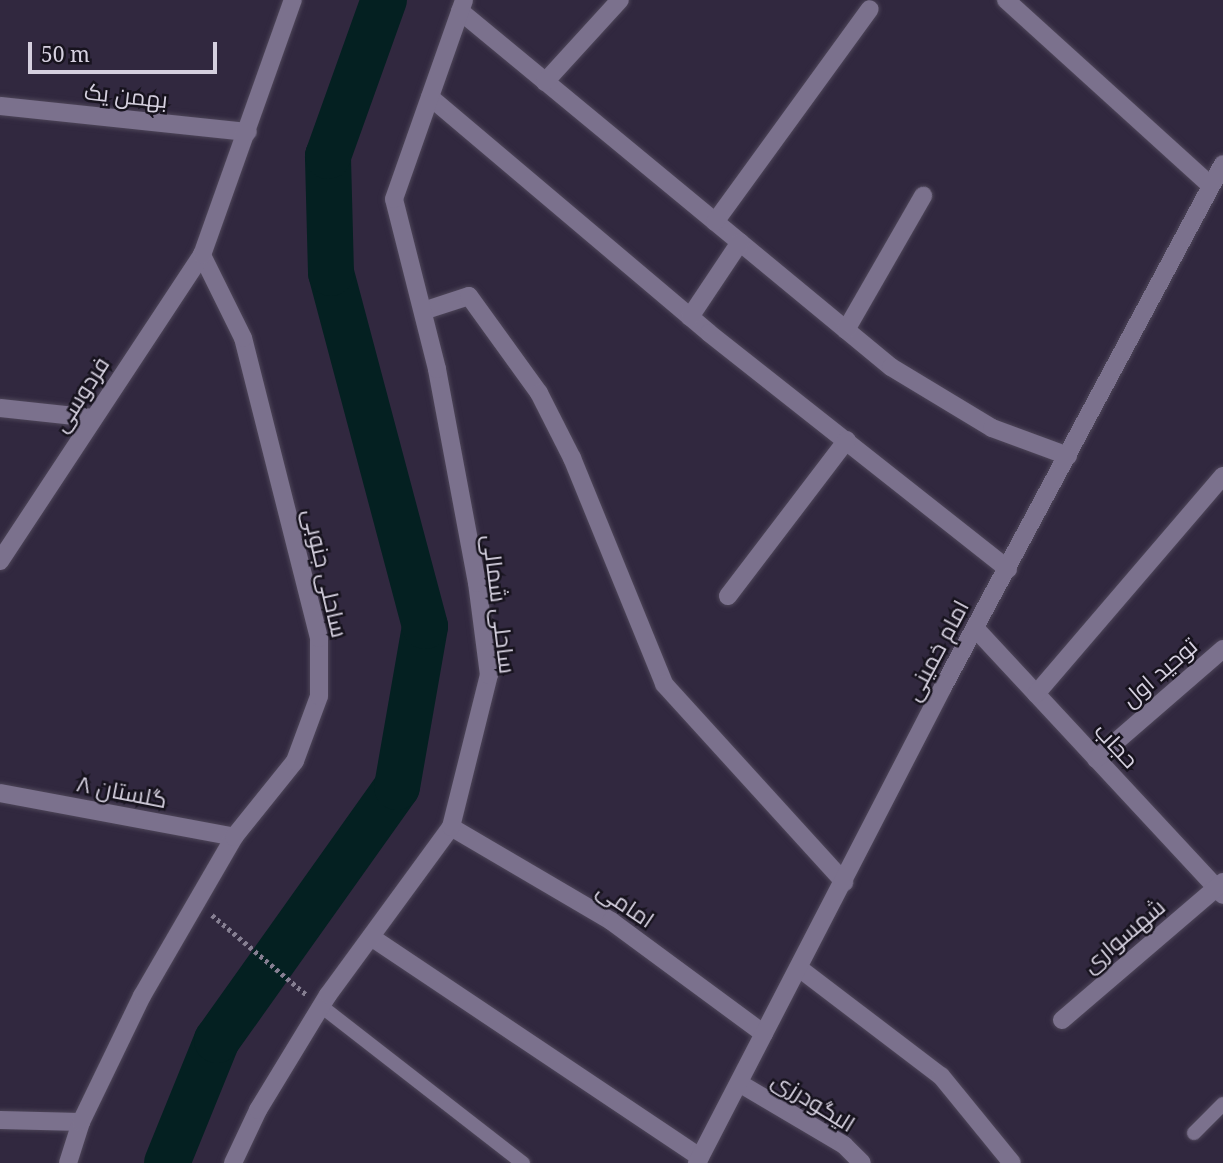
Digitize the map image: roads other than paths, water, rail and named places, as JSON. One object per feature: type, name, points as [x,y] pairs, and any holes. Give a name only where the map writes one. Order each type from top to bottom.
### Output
[{"type":"street","points":[[202,255],[293,0]]},
{"type":"street","points":[[545,82],[620,0]]},
{"type":"street","points":[[1006,0],[1210,185]]},
{"type":"street","points":[[462,6],[545,82],[891,367],[992,428],[1068,456]]},
{"type":"street","name":"ساحلی شمالی","points":[[233,1163],[258,1110],[321,1006],[451,827],[489,676],[477,583],[437,369],[394,199],[462,6]]},
{"type":"street","points":[[715,222],[870,9]]},
{"type":"street","points":[[430,97],[690,317],[1008,569]]},
{"type":"street","name":"بهمن یک","points":[[0,106],[248,132]]},
{"type":"street","name":"امام خمینی","points":[[698,1160],[975,628],[1223,164]]},
{"type":"street","points":[[846,330],[923,196]]},
{"type":"street","points":[[690,317],[740,242]]},
{"type":"street","name":"فردوسی","points":[[0,561],[202,255]]},
{"type":"street","name":"ساحلی جنوبی","points":[[68,1163],[80,1122],[142,996],[234,837],[295,761],[320,696],[319,638],[243,338],[202,255]]},
{"type":"street","points":[[423,311],[469,296],[539,393],[572,457],[664,684],[844,882]]},
{"type":"street","points":[[0,408],[93,418]]},
{"type":"street","points":[[728,596],[847,440]]},
{"type":"street","points":[[1036,694],[1223,476]]},
{"type":"street","name":"حجاب","points":[[975,628],[1221,889]]},
{"type":"street","name":"توحید اول","points":[[1096,759],[1223,649]]},
{"type":"street","name":"گلستان ۸","points":[[0,793],[234,837]]},
{"type":"street","name":"امامی","points":[[451,827],[611,921],[764,1034]]},
{"type":"street","name":"شهسواری","points":[[1062,1020],[1221,889]]},
{"type":"street","points":[[371,936],[698,1160]]},
{"type":"street","points":[[799,968],[940,1076],[1012,1163]]},
{"type":"street","name":"الیگودرزی","points":[[739,1083],[844,1145],[862,1163]]},
{"type":"street","points":[[0,1120],[80,1122]]},
{"type":"lane","points":[[321,1006],[523,1163]]},
{"type":"lane","points":[[1194,1133],[1223,1104]]},
{"type":"waterway","points":[[167,1163],[217,1040],[397,787],[425,626],[331,273],[328,156],[384,0]]}]
